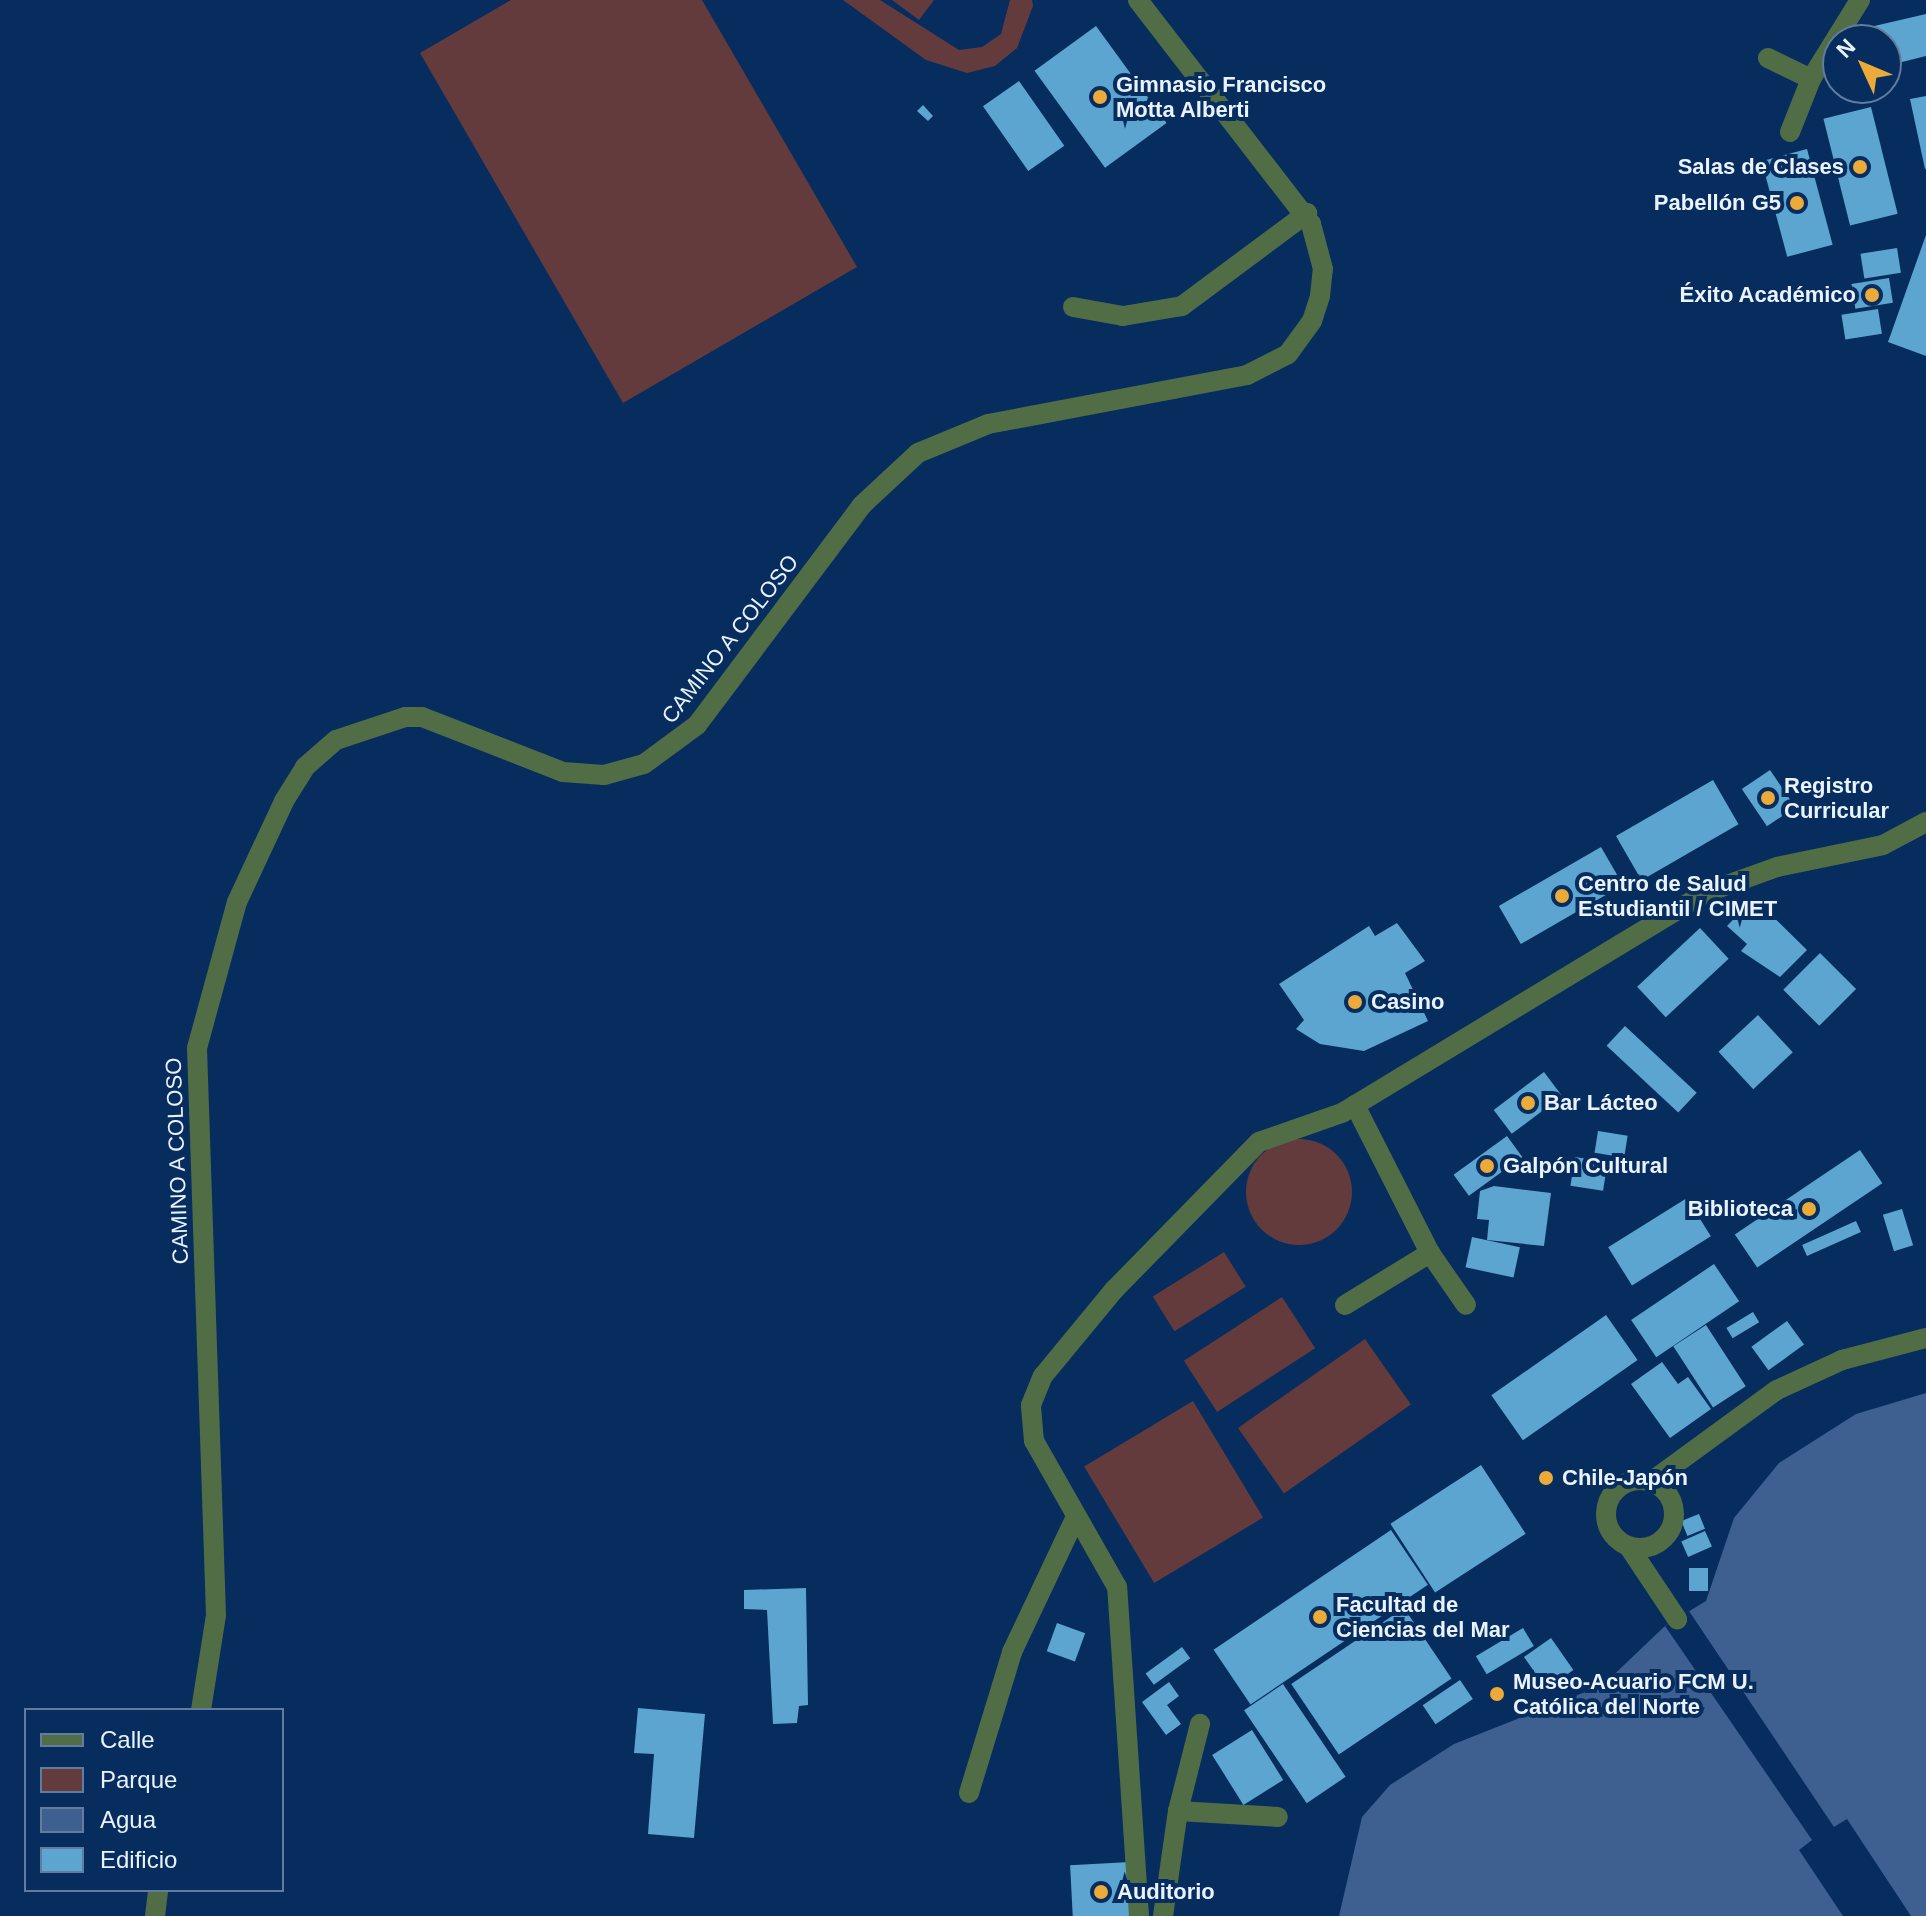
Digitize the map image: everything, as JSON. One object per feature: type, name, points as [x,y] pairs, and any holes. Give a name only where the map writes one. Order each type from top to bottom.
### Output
[{"type":"street","name":"CAMINO A COLOSO","points":[[201,1708],[216,1615],[197,1048],[237,902],[299,775],[336,740],[405,717],[422,717],[563,772],[604,775],[663,755],[697,725],[862,505],[918,453],[988,424],[1247,375],[1288,354],[1312,321],[1320,296],[1323,269],[1307,213],[1138,0]]},
{"type":"street","points":[[1790,132],[1811,79],[1860,0]]},
{"type":"street","points":[[1768,58],[1811,79]]},
{"type":"street","points":[[1073,307],[1123,316],[1182,306],[1307,213]]},
{"type":"street","points":[[1139,1916],[1119,1600],[1107,1568],[1074,1521],[1031,1431],[1031,1405],[1043,1376],[1248,1151],[1284,1129],[1355,1105],[1705,893],[1777,867],[1883,845],[1926,822]]},
{"type":"street","points":[[1355,1105],[1430,1253],[1466,1305]]},
{"type":"street","points":[[1345,1305],[1430,1253]]},
{"type":"street","points":[[1677,1619],[1629,1547],[1609,1530],[1606,1504],[1623,1484],[1652,1481],[1777,1390],[1842,1360],[1926,1338]]},
{"type":"street","points":[[1629,1547],[1659,1542],[1673,1521],[1670,1498],[1652,1481]]},
{"type":"street","points":[[969,1793],[1012,1652],[1074,1521]]},
{"type":"street","points":[[1163,1916],[1178,1811],[1200,1724]]},
{"type":"street","points":[[1178,1811],[1278,1817]]},
{"type":"street","points":[[155,1916],[158,1892]]},
{"type":"green space","points":[[511,0],[702,0],[857,267],[623,403],[420,53]]},
{"type":"green space","points":[[843,0],[880,0],[959,50],[982,47],[1001,34],[1010,0],[1032,0],[1033,6],[1017,48],[995,66],[967,73],[926,60]]},
{"type":"green space","points":[[892,0],[934,0],[919,20]]},
{"type":"green space","points":[[1299,1139],[1319,1143],[1336,1155],[1348,1172],[1352,1192],[1348,1212],[1336,1229],[1319,1241],[1299,1245],[1279,1241],[1262,1229],[1250,1212],[1246,1192],[1250,1172],[1262,1155],[1279,1143]]},
{"type":"green space","points":[[1224,1252],[1246,1287],[1174,1331],[1153,1297]]},
{"type":"green space","points":[[1282,1297],[1315,1348],[1217,1412],[1184,1361]]},
{"type":"green space","points":[[1365,1339],[1411,1405],[1284,1493],[1238,1428]]},
{"type":"green space","points":[[1193,1401],[1263,1518],[1154,1583],[1084,1466]]},
{"type":"water","points":[[1926,1393],[1926,1916],[1339,1916],[1362,1817],[1390,1785],[1454,1744],[1603,1685],[1665,1626],[1706,1601],[1734,1518],[1779,1463],[1856,1414]]},
{"type":"pier","points":[[1689,1611],[1834,1827],[1847,1819],[1911,1916],[1843,1916],[1799,1850],[1812,1840],[1665,1626]]},
{"type":"building","points":[[1926,14],[1926,56],[1902,62],[1902,24],[1883,24]]},
{"type":"building","name":"Gimnasio Francisco Motta Alberti","points":[[1096,26],[1167,123],[1105,168],[1035,71]]},
{"type":"building","points":[[1019,81],[1064,146],[1028,171],[983,106]]},
{"type":"building","points":[[1926,96],[1926,169],[1925,169],[1910,99]]},
{"type":"building","points":[[923,105],[933,116],[928,121],[917,111]]},
{"type":"building","name":"Salas de Clases","points":[[1871,107],[1898,214],[1850,226],[1823,119]]},
{"type":"building","name":"Pabellón G5","points":[[1807,149],[1833,245],[1787,257],[1762,161]]},
{"type":"building","points":[[1926,235],[1926,356],[1888,342]]},
{"type":"building","name":"Éxito Académico","points":[[1897,248],[1901,273],[1864,278],[1860,254]]},
{"type":"building","name":"Éxito Académico","points":[[1889,278],[1893,303],[1855,309],[1851,284]]},
{"type":"building","name":"Éxito Académico","points":[[1878,309],[1882,334],[1845,339],[1841,315]]},
{"type":"building","name":"Registro Curricular","points":[[1770,770],[1795,807],[1767,826],[1742,789]]},
{"type":"building","points":[[1713,780],[1738,824],[1642,880],[1616,836]]},
{"type":"building","name":"Centro de Salud Estudiantil / CIMET","points":[[1601,847],[1623,885],[1521,944],[1499,906]]},
{"type":"building","points":[[1754,898],[1807,950],[1780,977],[1741,951],[1747,944],[1727,926]]},
{"type":"building","name":"Casino","points":[[1397,923],[1425,961],[1405,973],[1428,1021],[1364,1051],[1320,1044],[1296,1029],[1304,1020],[1279,984],[1369,926],[1375,936]]},
{"type":"building","points":[[1700,928],[1729,959],[1666,1017],[1637,987]]},
{"type":"building","points":[[1820,953],[1856,989],[1819,1026],[1783,990]]},
{"type":"building","points":[[1758,1015],[1793,1052],[1753,1089],[1719,1052]]},
{"type":"building","points":[[1625,1026],[1697,1093],[1678,1113],[1607,1046]]},
{"type":"building","name":"Bar Lácteo","points":[[1544,1072],[1562,1096],[1512,1134],[1494,1110]]},
{"type":"building","points":[[1598,1131],[1628,1136],[1624,1157],[1595,1153]]},
{"type":"building","name":"Galpón Cultural","points":[[1507,1136],[1522,1157],[1469,1196],[1454,1175]]},
{"type":"building","name":"Biblioteca","points":[[1860,1150],[1882,1183],[1757,1268],[1735,1234]]},
{"type":"building","points":[[1575,1157],[1608,1162],[1603,1191],[1570,1186]]},
{"type":"building","points":[[1494,1186],[1551,1193],[1544,1246],[1487,1240],[1489,1220],[1477,1219],[1480,1191]]},
{"type":"building","name":"Biblioteca","points":[[1687,1198],[1711,1236],[1632,1285],[1608,1247]]},
{"type":"building","points":[[1902,1209],[1913,1245],[1894,1251],[1883,1215]]},
{"type":"building","points":[[1856,1221],[1861,1232],[1807,1256],[1802,1245]]},
{"type":"building","points":[[1472,1237],[1520,1247],[1513,1278],[1466,1267]]},
{"type":"building","points":[[1714,1264],[1739,1301],[1656,1357],[1631,1320]]},
{"type":"building","points":[[1753,1312],[1759,1322],[1733,1338],[1726,1328]]},
{"type":"building","points":[[1606,1315],[1638,1360],[1523,1440],[1491,1395]]},
{"type":"building","points":[[1787,1321],[1804,1344],[1768,1370],[1751,1347]]},
{"type":"building","points":[[1706,1325],[1746,1386],[1713,1407],[1673,1346]]},
{"type":"building","points":[[1662,1362],[1678,1384],[1688,1377],[1711,1409],[1670,1438],[1631,1384]]},
{"type":"building","points":[[1481,1465],[1526,1534],[1435,1593],[1390,1524]]},
{"type":"building","points":[[1699,1514],[1705,1529],[1687,1536],[1681,1521]]},
{"type":"building","name":"Facultad de Ciencias del Mar","points":[[1391,1530],[1428,1585],[1250,1704],[1214,1650]]},
{"type":"building","points":[[1705,1531],[1712,1547],[1688,1557],[1681,1542]]},
{"type":"building","points":[[1689,1568],[1708,1568],[1708,1591],[1689,1591]]},
{"type":"building","points":[[806,1588],[808,1705],[799,1706],[797,1723],[773,1724],[767,1610],[744,1609],[744,1590]]},
{"type":"building","points":[[1404,1608],[1452,1678],[1339,1755],[1291,1684]]},
{"type":"building","points":[[1057,1623],[1085,1633],[1075,1661],[1047,1651]]},
{"type":"building","points":[[1523,1628],[1534,1646],[1487,1674],[1476,1656]]},
{"type":"building","points":[[1551,1638],[1573,1670],[1546,1689],[1524,1657]]},
{"type":"building","points":[[1182,1647],[1190,1658],[1154,1685],[1146,1673]]},
{"type":"building","points":[[1460,1680],[1473,1699],[1436,1724],[1423,1705]]},
{"type":"building","points":[[1169,1682],[1179,1696],[1167,1705],[1181,1724],[1166,1735],[1142,1702]]},
{"type":"building","points":[[1283,1684],[1346,1777],[1307,1803],[1244,1710]]},
{"type":"building","points":[[638,1708],[705,1714],[694,1838],[648,1834],[654,1754],[634,1753]]},
{"type":"building","points":[[1252,1730],[1283,1780],[1243,1805],[1212,1755]]},
{"type":"building","name":"Auditorio","points":[[1130,1862],[1133,1916],[1073,1916],[1070,1865]]},
{"type":"place","name":"Gimnasio Francisco Motta Alberti","points":[[1100,97]]},
{"type":"place","name":"Salas de Clases","points":[[1860,167]]},
{"type":"place","name":"Pabellón G5","points":[[1797,203]]},
{"type":"place","name":"Éxito Académico","points":[[1872,295]]},
{"type":"place","name":"Registro Curricular","points":[[1768,798]]},
{"type":"place","name":"Centro de Salud Estudiantil / CIMET","points":[[1562,896]]},
{"type":"place","name":"Casino","points":[[1355,1002]]},
{"type":"place","name":"Bar Lácteo","points":[[1528,1103]]},
{"type":"place","name":"Galpón Cultural","points":[[1487,1166]]},
{"type":"place","name":"Biblioteca","points":[[1809,1209]]},
{"type":"place","name":"Chile-Japón","points":[[1546,1478]]},
{"type":"place","name":"Facultad de Ciencias del Mar","points":[[1320,1617]]},
{"type":"place","name":"Museo-Acuario FCM U. Católica del Norte","points":[[1497,1694]]},
{"type":"place","name":"Auditorio","points":[[1101,1892]]}]
